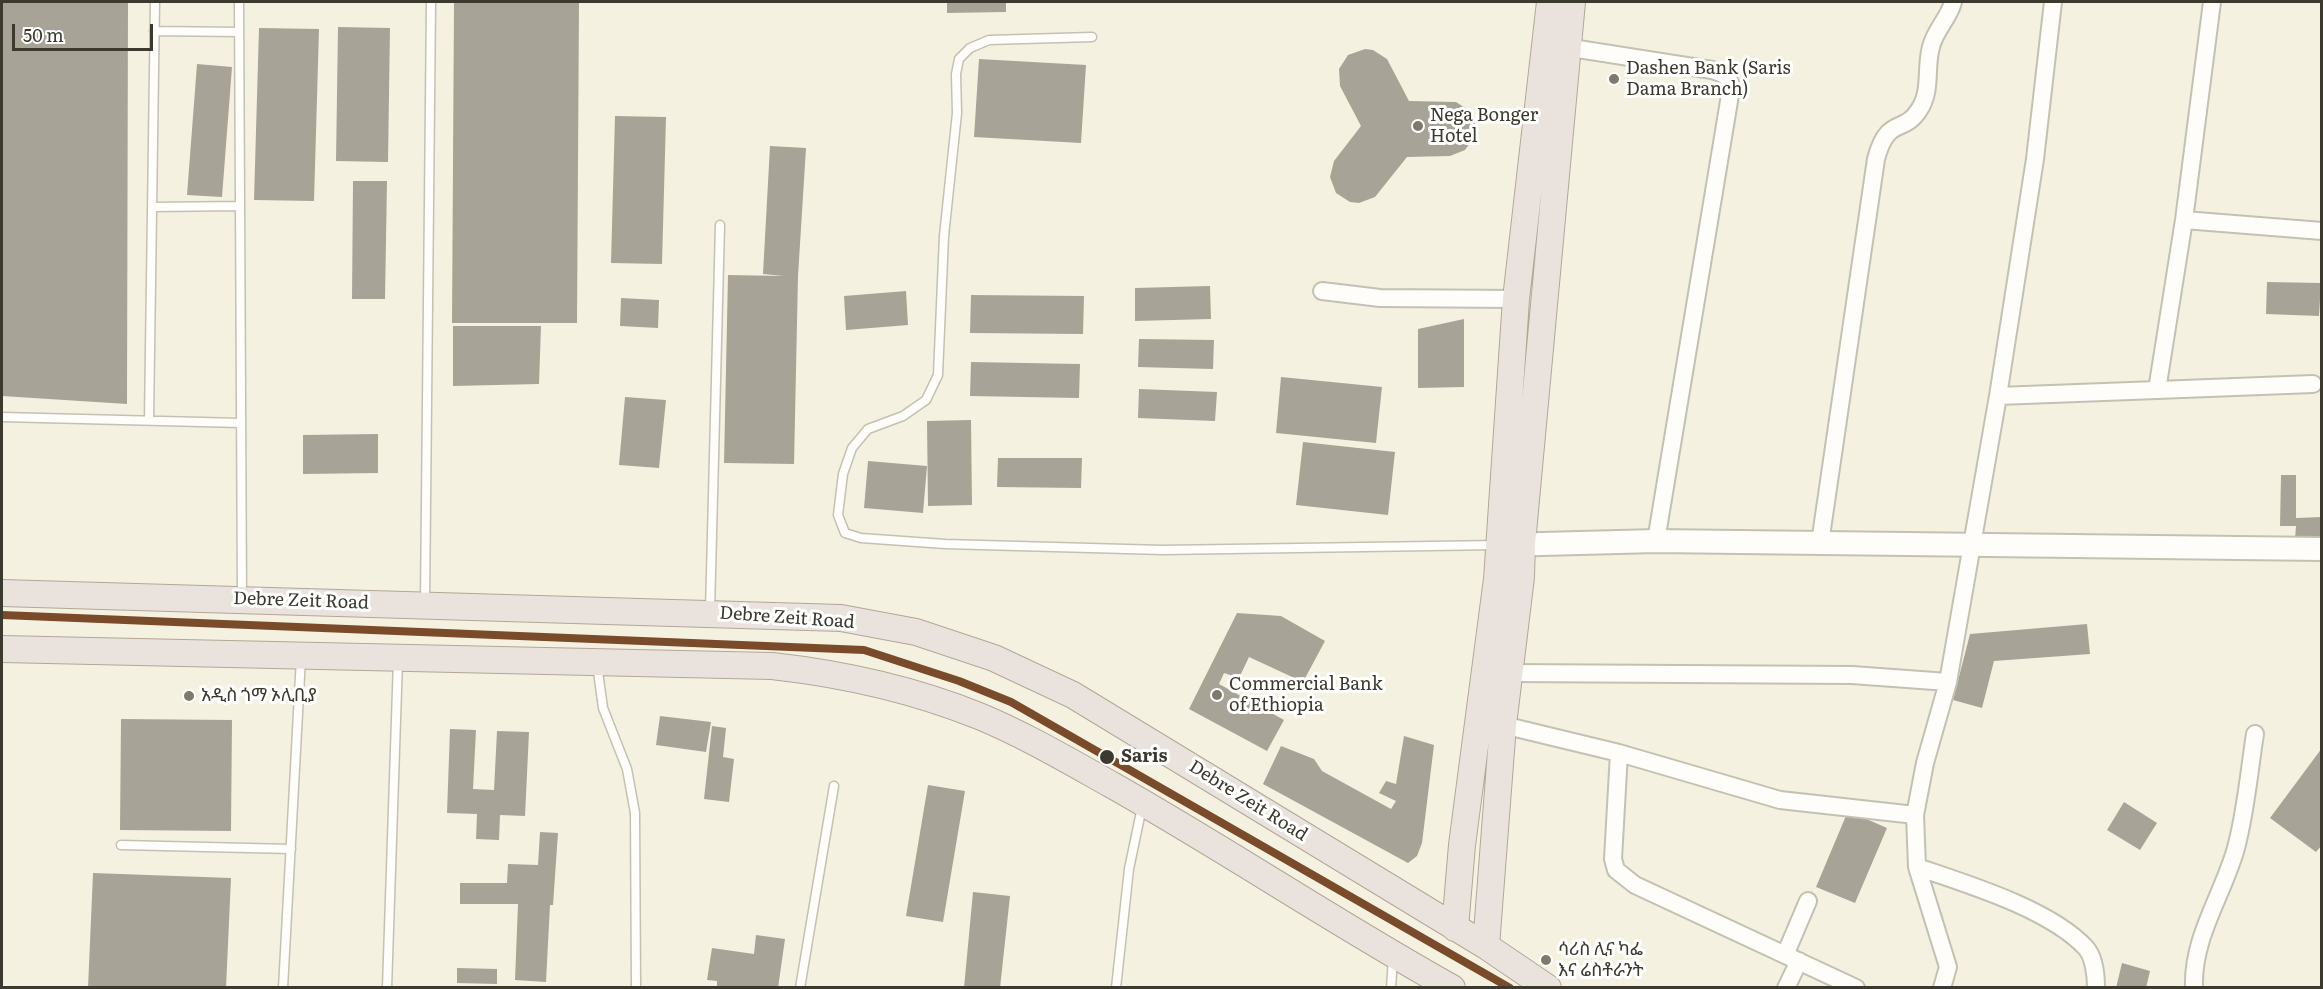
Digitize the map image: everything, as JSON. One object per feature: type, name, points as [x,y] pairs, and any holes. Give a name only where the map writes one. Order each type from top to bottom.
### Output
[{"type":"main road","points":[[1455,928],[1462,845],[1510,544],[1556,46],[1550,2]]},
{"type":"main road","points":[[1486,946],[1503,725],[1521,577],[1510,544],[1516,299],[1556,46],[1572,2]]},
{"type":"main road","name":"Debre Zeit Road","points":[[2,593],[841,618],[916,632],[994,658],[1073,695],[1486,946],[1548,987]]},
{"type":"main road","points":[[2,649],[596,660],[772,666],[859,679],[927,697],[981,716],[1047,748],[1143,802],[1452,987]]},
{"type":"street","points":[[1820,543],[1876,159],[1881,140],[1890,129],[1905,122],[1918,112],[1928,81],[1931,46],[1953,2]]},
{"type":"street","points":[[1942,987],[1948,967],[1917,867],[1915,815],[1925,763],[1948,682],[1998,396],[2035,159],[2053,2]]},
{"type":"street","points":[[2157,390],[2184,220],[2212,2]]},
{"type":"street","points":[[1556,46],[1712,70],[1725,74],[1730,80],[1729,101],[1656,542]]},
{"type":"street","points":[[2184,220],[2322,231]]},
{"type":"street","points":[[1322,291],[1380,298],[1516,299]]},
{"type":"street","points":[[1998,396],[2313,384]]},
{"type":"street","points":[[1510,544],[1820,543],[2322,549]]},
{"type":"street","points":[[1510,673],[1852,675],[1948,682]]},
{"type":"street","points":[[1503,725],[1619,753],[1780,800],[1915,815]]},
{"type":"street","points":[[2194,987],[2195,961],[2203,930],[2236,848],[2255,734]]},
{"type":"street","points":[[1619,753],[1613,859],[1616,870],[1635,885],[1856,987]]},
{"type":"street","points":[[1917,867],[2015,904],[2065,930],[2088,950],[2096,976],[2096,987]]},
{"type":"street","points":[[1786,987],[1808,901]]},
{"type":"lane","points":[[149,420],[155,2]]},
{"type":"lane","points":[[239,2],[242,599]]},
{"type":"lane","points":[[425,605],[431,2]]},
{"type":"lane","points":[[154,31],[239,32]]},
{"type":"lane","points":[[1092,37],[989,40],[970,48],[959,59],[956,74],[957,112],[944,236],[938,375],[926,400],[903,416],[868,429],[852,448],[843,474],[838,514],[845,533],[861,538],[945,544],[1163,550],[1510,544]]},
{"type":"lane","points":[[152,207],[240,206]]},
{"type":"lane","points":[[710,613],[720,225]]},
{"type":"lane","points":[[2,417],[241,423]]},
{"type":"lane","points":[[283,987],[301,655]]},
{"type":"lane","points":[[387,987],[398,657]]},
{"type":"lane","points":[[596,660],[603,708],[627,770],[635,813],[636,987]]},
{"type":"lane","points":[[800,987],[834,786]]},
{"type":"lane","points":[[1116,987],[1129,869],[1143,802]]},
{"type":"lane","points":[[121,845],[291,849]]},
{"type":"lane","points":[[1391,987],[1393,952]]},
{"type":"building","points":[[2,2],[128,2],[127,404],[2,396]]},
{"type":"building","points":[[454,2],[579,2],[577,323],[452,323]]},
{"type":"building","points":[[947,2],[1006,2],[1006,12],[947,13]]},
{"type":"building","points":[[338,27],[390,28],[388,162],[336,161]]},
{"type":"building","points":[[259,28],[319,29],[314,201],[254,200]]},
{"type":"building","name":"Nega Bonger Hotel","points":[[1365,49],[1373,50],[1387,59],[1409,101],[1456,102],[1470,111],[1476,127],[1475,136],[1465,150],[1450,156],[1407,157],[1375,197],[1359,203],[1350,202],[1336,193],[1330,177],[1334,161],[1361,126],[1340,86],[1339,69],[1348,55]]},
{"type":"building","points":[[979,59],[1086,65],[1081,143],[974,137]]},
{"type":"building","points":[[197,64],[232,67],[222,197],[187,195]]},
{"type":"building","points":[[615,116],[666,117],[662,264],[611,263]]},
{"type":"building","points":[[770,146],[806,148],[798,276],[794,464],[724,463],[728,275],[784,276],[763,274]]},
{"type":"building","points":[[353,181],[387,181],[385,299],[352,299]]},
{"type":"building","points":[[2267,282],[2321,283],[2319,316],[2266,314]]},
{"type":"building","points":[[1210,286],[1211,319],[1135,321],[1135,288]]},
{"type":"building","points":[[906,291],[908,325],[846,330],[844,296]]},
{"type":"building","points":[[971,295],[1084,296],[1083,334],[970,333]]},
{"type":"building","points":[[621,298],[659,300],[658,328],[620,326]]},
{"type":"building","points":[[1464,319],[1464,387],[1418,388],[1418,329]]},
{"type":"building","points":[[453,326],[541,326],[539,384],[453,386]]},
{"type":"building","points":[[1139,339],[1214,340],[1213,369],[1138,367]]},
{"type":"building","points":[[971,362],[1080,364],[1079,398],[970,396]]},
{"type":"building","points":[[1281,377],[1382,387],[1376,443],[1276,433]]},
{"type":"building","points":[[1139,389],[1217,392],[1215,421],[1138,418]]},
{"type":"building","points":[[625,397],[666,400],[659,468],[619,465]]},
{"type":"building","points":[[971,420],[972,505],[928,506],[927,421]]},
{"type":"building","points":[[378,434],[378,473],[303,474],[303,435]]},
{"type":"building","points":[[1303,442],[1395,452],[1388,515],[1296,505]]},
{"type":"building","points":[[998,458],[1082,458],[1081,488],[997,487]]},
{"type":"building","points":[[868,461],[927,466],[923,513],[864,508]]},
{"type":"building","points":[[2281,475],[2296,475],[2296,518],[2322,517],[2322,538],[2295,539],[2296,526],[2280,526]]},
{"type":"building","points":[[1237,613],[1281,616],[1325,641],[1303,682],[1249,657],[1239,678],[1224,673],[1219,684],[1284,720],[1267,751],[1189,709]]},
{"type":"building","points":[[2087,624],[2090,654],[1994,661],[1982,708],[1953,700],[1970,634]]},
{"type":"building","points":[[660,716],[711,722],[706,752],[656,745]]},
{"type":"building","points":[[121,719],[232,720],[231,831],[120,830]]},
{"type":"building","points":[[712,726],[726,728],[723,757],[734,759],[729,802],[704,799]]},
{"type":"building","points":[[450,729],[476,730],[473,789],[494,790],[497,731],[529,732],[525,816],[500,815],[499,840],[476,839],[477,814],[447,813]]},
{"type":"building","points":[[1404,736],[1434,745],[1422,843],[1417,856],[1408,863],[1263,784],[1281,746],[1314,759],[1322,771],[1391,809],[1396,801],[1379,793],[1386,781],[1396,784]]},
{"type":"building","points":[[2322,748],[2322,845],[2316,852],[2270,818]]},
{"type":"building","points":[[928,785],[965,791],[943,922],[906,916]]},
{"type":"building","points":[[2124,802],[2157,823],[2140,850],[2107,830]]},
{"type":"building","points":[[1848,811],[1887,828],[1855,903],[1816,887]]},
{"type":"building","points":[[540,832],[558,833],[553,905],[550,905],[546,982],[515,980],[518,904],[460,904],[460,883],[507,883],[508,864],[538,865]]},
{"type":"building","points":[[93,873],[231,878],[226,988],[88,988]]},
{"type":"building","points":[[973,892],[1010,896],[1000,988],[964,988]]},
{"type":"building","points":[[756,935],[785,939],[778,988],[717,988],[717,981],[707,980],[712,948],[754,954]]},
{"type":"building","points":[[2122,963],[2150,971],[2146,988],[2116,988]]},
{"type":"building","points":[[457,968],[497,969],[497,984],[457,983]]},
{"type":"transit line","points":[[2,615],[864,650],[959,681],[1011,702],[1510,988]]},
{"type":"place","name":"Dashen Bank (Saris Dama Branch)","points":[[1614,79]]},
{"type":"place","name":"Nega Bonger Hotel","points":[[1418,126]]},
{"type":"place","name":"Commercial Bank of Ethiopia","points":[[1217,695]]},
{"type":"place","name":"አዲስ ጎማ ኦሊቢያ","points":[[189,696]]},
{"type":"place","name":"Saris","points":[[1107,757]]},
{"type":"place","name":"ሳሪስ ሊና ካፌ እና ሬስቶራንት","points":[[1546,960]]}]
